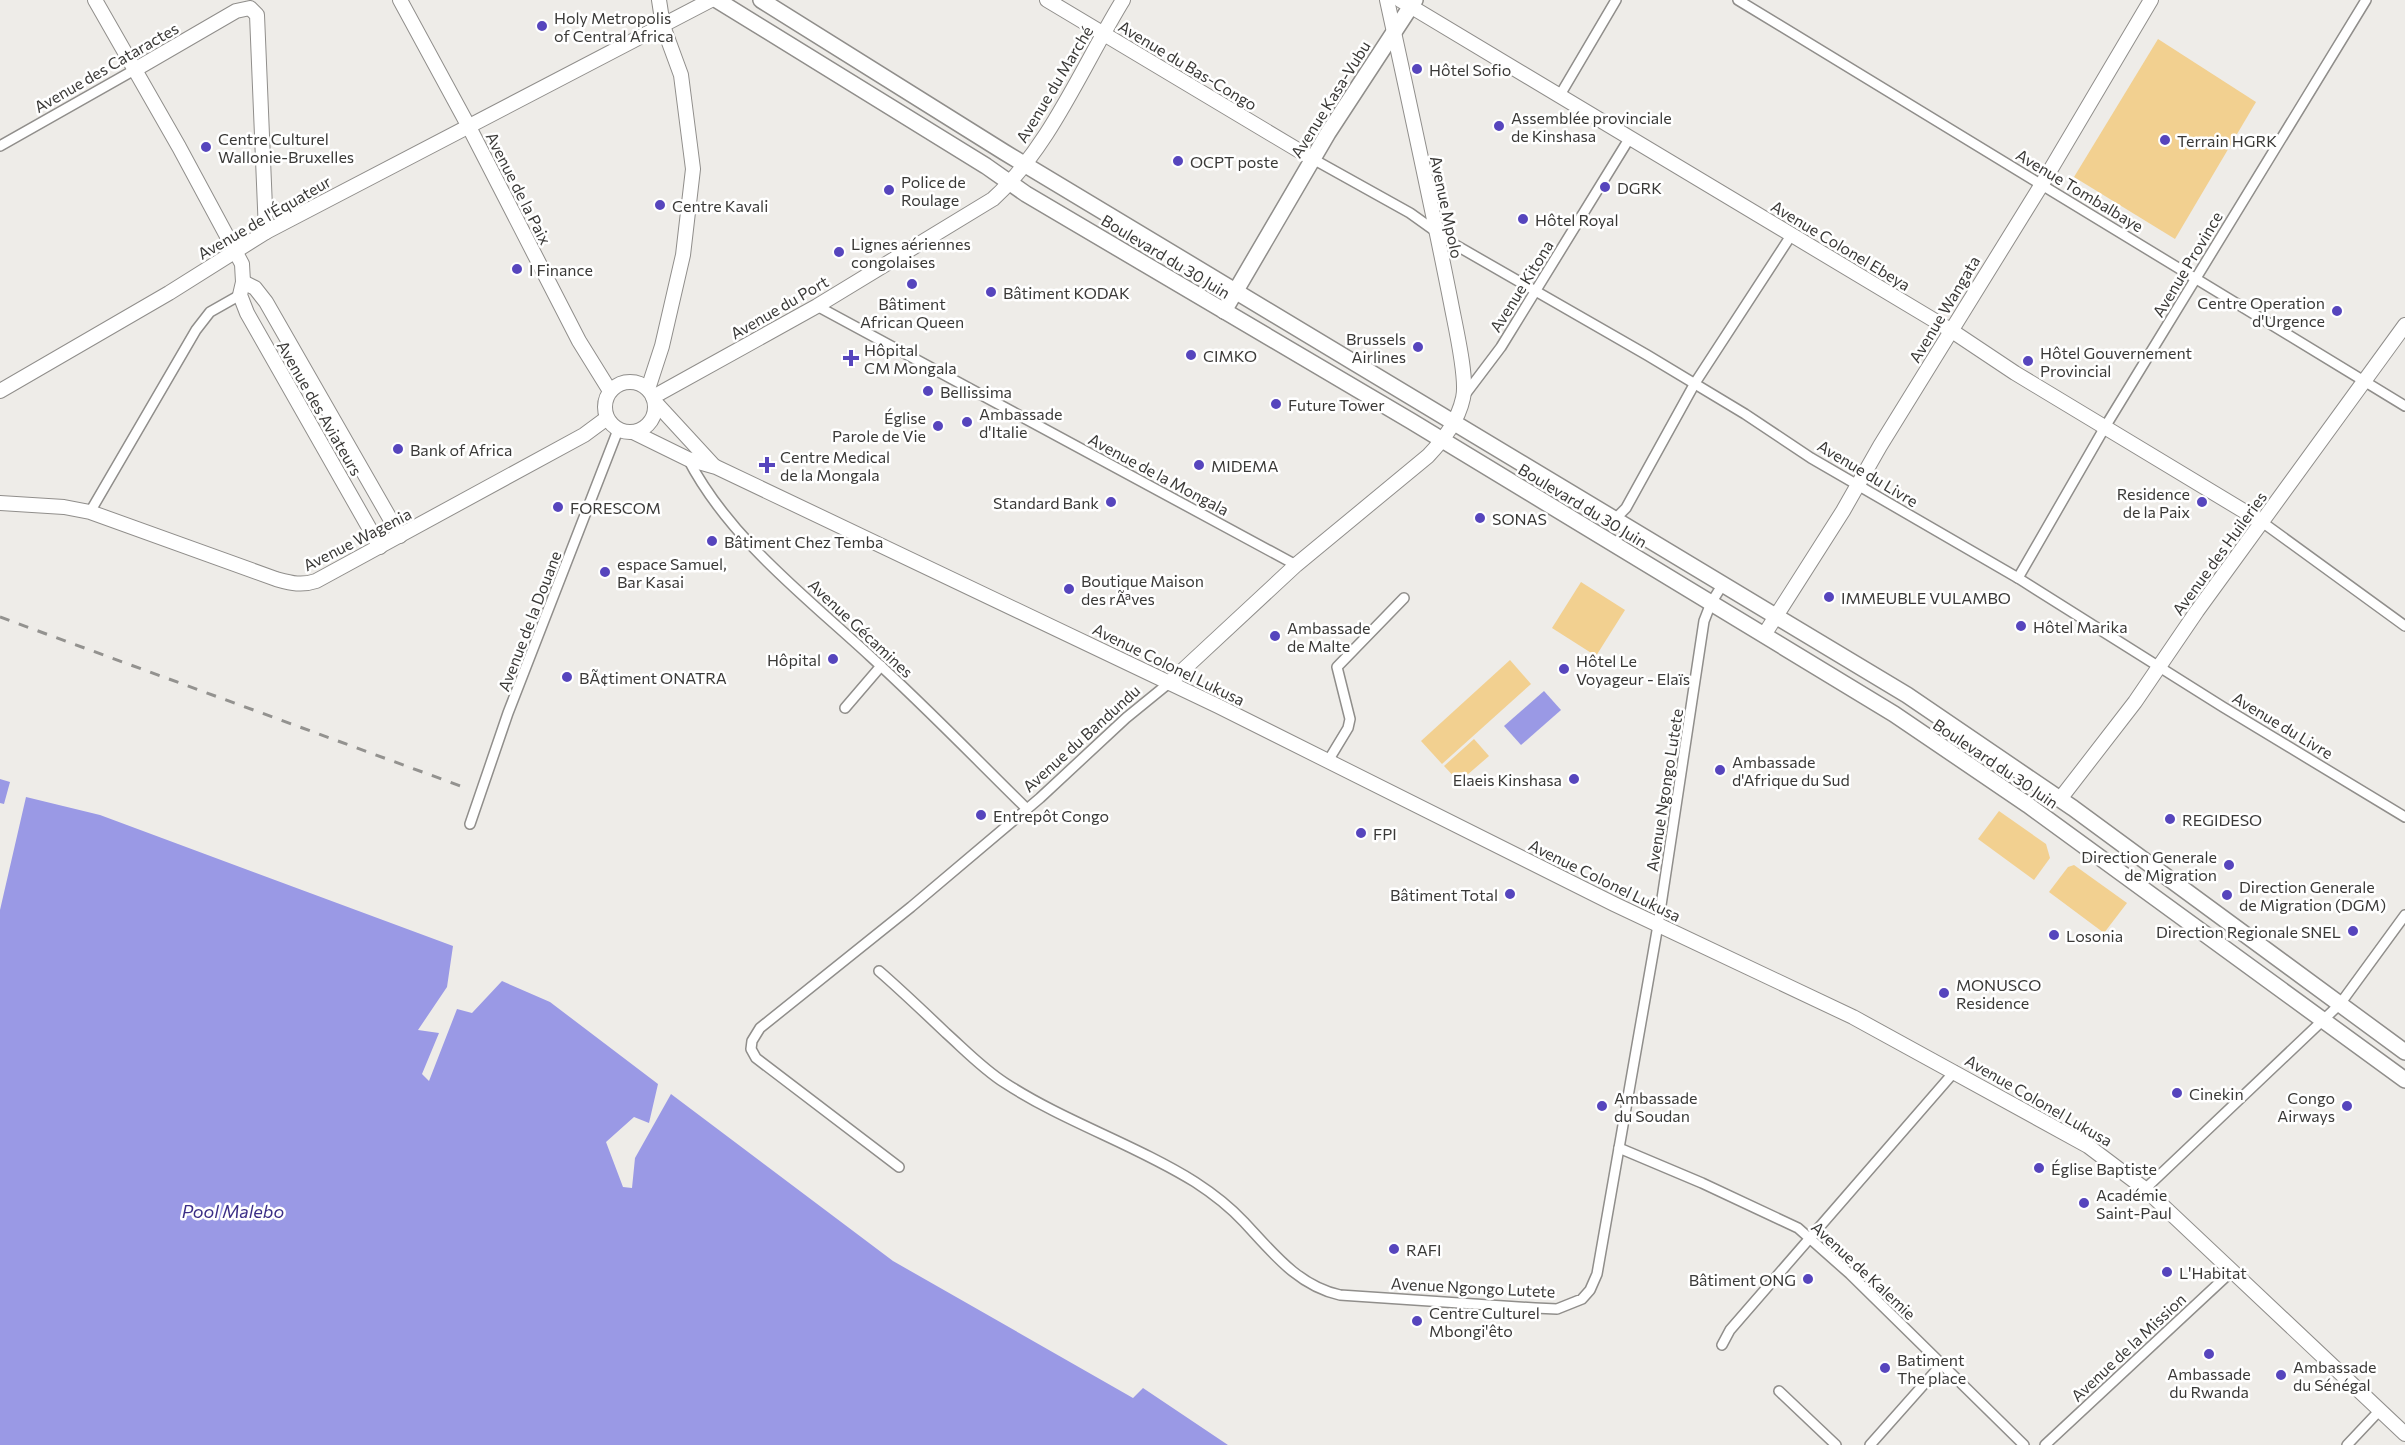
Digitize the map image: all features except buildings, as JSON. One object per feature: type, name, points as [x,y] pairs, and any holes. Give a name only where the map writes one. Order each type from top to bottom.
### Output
[{"type":"main road","name":"Boulevard du 30 Juin","points":[[717,0],[986,166],[1010,184],[1443,440],[1894,714],[2028,805],[2405,1080]]},
{"type":"main road","name":"Boulevard du 30 Juin","points":[[761,0],[1025,164],[1907,695],[2060,799],[2405,1052]]},
{"type":"main road","name":"Avenue Kasa-Vubu","points":[[1224,311],[1313,159],[1394,32],[1408,2]]},
{"type":"street","name":"Avenue des Aviateurs","points":[[95,0],[136,69],[242,264],[242,289],[247,313],[380,547]]},
{"type":"street","name":"Avenue de la Paix","points":[[400,0],[469,127],[579,341],[610,391]]},
{"type":"street","points":[[652,396],[641,384],[624,382],[610,391],[605,404],[607,418],[618,429],[633,432],[643,429],[651,422],[655,412],[652,396],[683,255],[693,169],[681,75],[663,27],[659,0]]},
{"type":"street","name":"Avenue de l'Équateur","points":[[0,392],[169,293],[266,232],[711,0]]},
{"type":"street","name":"Avenue du Bas-Congo","points":[[1047,0],[1313,159]]},
{"type":"street","name":"Avenue du Marché","points":[[1010,184],[1059,111],[1123,0]]},
{"type":"street","name":"Avenue Mpolo","points":[[1387,0],[1419,159],[1437,231],[1460,352],[1464,396],[1454,422],[1443,440]]},
{"type":"street","points":[[1560,95],[1616,0]]},
{"type":"street","name":"Avenue Tombalbaye","points":[[1738,0],[2405,406]]},
{"type":"street","name":"Avenue Wangata","points":[[1764,635],[2042,184],[2151,0]]},
{"type":"street","name":"Avenue Province","points":[[2018,578],[2105,427],[2366,0]]},
{"type":"street","name":"Avenue Colonel Ebeya","points":[[1408,2],[1629,139],[1792,234],[1952,331],[2015,373],[2262,522]]},
{"type":"street","name":"Avenue des Cataractes","points":[[0,146],[236,10],[250,8],[257,15],[266,232]]},
{"type":"street","name":"Avenue Kitona","points":[[1464,396],[1495,356],[1629,139]]},
{"type":"street","name":"Avenue du Livre","points":[[1313,159],[1410,213],[1452,243],[1535,293],[1586,319],[1695,383],[1858,485],[2018,578],[2405,817]]},
{"type":"street","name":"Avenue du Port","points":[[652,396],[817,306],[978,209],[1010,184]]},
{"type":"street","points":[[1615,519],[1626,508],[1695,383],[1792,234]]},
{"type":"street","name":"Avenue des Aviateurs","points":[[242,289],[255,288],[266,302],[400,536]]},
{"type":"street","points":[[90,512],[196,330],[210,312],[242,289]]},
{"type":"street","name":"Avenue de la Mongala","points":[[817,306],[1296,566]]},
{"type":"street","name":"Avenue des Huileries","points":[[2060,799],[2135,702],[2405,325]]},
{"type":"street","name":"Avenue Colonel Lukusa","points":[[652,396],[716,467]]},
{"type":"street","name":"Avenue Wagenia","points":[[0,503],[64,507],[90,512],[296,585],[316,581],[380,547],[584,435],[607,418]]},
{"type":"street","name":"Avenue de la Douane","points":[[470,824],[508,713],[618,429]]},
{"type":"street","name":"Avenue Colonel Lukusa","points":[[633,432],[687,459],[716,467],[1169,683],[1658,925],[1853,1017],[2088,1146],[2145,1189],[2405,1434]]},
{"type":"street","name":"Avenue du Bandundu","points":[[899,1167],[756,1058],[751,1049],[752,1041],[760,1028],[1028,809],[1296,566],[1428,456],[1443,440]]},
{"type":"street","name":"Avenue Gécamines","points":[[687,459],[701,485],[720,510],[761,555],[1028,809]]},
{"type":"street","points":[[2262,522],[2405,626]]},
{"type":"street","name":"Avenue Ngongo Lutete","points":[[879,971],[977,1062],[1004,1083],[1194,1182],[1244,1222],[1264,1246],[1306,1281],[1332,1293],[1535,1308],[1557,1309],[1582,1299],[1590,1290],[1597,1274],[1658,925],[1704,621],[1711,603],[1723,584]]},
{"type":"street","points":[[1328,761],[1348,728],[1350,719],[1337,667],[1404,598]]},
{"type":"street","points":[[845,708],[880,666]]},
{"type":"street","points":[[2145,1189],[2340,1004],[2405,915]]},
{"type":"street","points":[[1722,1345],[1730,1330],[1955,1071]]},
{"type":"street","name":"Avenue de Kalemie","points":[[1619,1148],[1780,1218],[1812,1238],[2024,1445]]},
{"type":"street","name":"Avenue de la Mission","points":[[2045,1445],[2232,1271]]},
{"type":"street","points":[[1870,1445],[1941,1365]]},
{"type":"street","points":[[1779,1390],[1836,1445]]},
{"type":"street","points":[[2347,1445],[2380,1410]]},
{"type":"shaded area","name":"Terrain HGRK","points":[[2158,39],[2256,102],[2175,239],[2074,177]]},
{"type":"shaded area","points":[[1581,582],[1625,610],[1596,656],[1552,628]]},
{"type":"shaded area","points":[[1510,660],[1531,684],[1442,764],[1421,741]]},
{"type":"shaded area","points":[[1474,739],[1489,756],[1459,782],[1444,766]]},
{"type":"shaded area","points":[[1999,811],[2046,844],[2050,858],[2034,880],[1978,839]]},
{"type":"shaded area","points":[[2074,865],[2127,903],[2104,933],[2049,892],[2068,867]]},
{"type":"water","points":[[1544,691],[1561,710],[1521,745],[1504,726]]},
{"type":"water","points":[[0,779],[10,782],[4,804],[0,803]]},
{"type":"water","name":"Pool Malebo","points":[[26,797],[100,815],[453,946],[447,987],[418,1030],[439,1033],[422,1074],[429,1081],[457,1009],[472,1013],[502,981],[550,1002],[658,1084],[649,1123],[634,1117],[606,1142],[623,1187],[632,1188],[635,1158],[671,1094],[893,1261],[1133,1398],[1143,1388],[1228,1445],[0,1445],[0,910]]},
{"type":"railway","points":[[0,617],[466,788]]},
{"type":"place","name":"Holy Metropolis of Central Africa","points":[[542,26]]},
{"type":"place","name":"Hôtel Sofio","points":[[1417,69]]},
{"type":"place","name":"Assemblée provinciale de Kinshasa","points":[[1499,126]]},
{"type":"place","name":"Terrain HGRK","points":[[2165,140]]},
{"type":"place","name":"Centre Culturel Wallonie-Bruxelles","points":[[206,147]]},
{"type":"place","name":"OCPT poste","points":[[1178,161]]},
{"type":"place","name":"DGRK","points":[[1605,187]]},
{"type":"place","name":"Police de Roulage","points":[[889,190]]},
{"type":"place","name":"Centre Kavali","points":[[660,205]]},
{"type":"place","name":"Hôtel Royal","points":[[1523,219]]},
{"type":"place","name":"Lignes aériennes congolaises","points":[[839,252]]},
{"type":"place","name":"I Finance","points":[[517,269]]},
{"type":"place","name":"Bâtiment African Queen","points":[[912,284]]},
{"type":"place","name":"Bâtiment KODAK","points":[[991,292]]},
{"type":"place","name":"Centre Operation d'Urgence","points":[[2337,311]]},
{"type":"place","name":"Brussels Airlines","points":[[1418,347]]},
{"type":"place","name":"CIMKO","points":[[1191,355]]},
{"type":"place","name":"Hôpital CM Mongala","points":[[851,358]]},
{"type":"place","name":"Hôtel Gouvernement Provincial","points":[[2028,361]]},
{"type":"place","name":"Bellissima","points":[[928,391]]},
{"type":"place","name":"Future Tower","points":[[1276,404]]},
{"type":"place","name":"Ambassade d'Italie","points":[[967,422]]},
{"type":"place","name":"Église Parole de Vie","points":[[938,426]]},
{"type":"place","name":"Bank of Africa","points":[[398,449]]},
{"type":"place","name":"Centre Medical de la Mongala","points":[[767,465]]},
{"type":"place","name":"MIDEMA","points":[[1199,465]]},
{"type":"place","name":"Standard Bank","points":[[1111,502]]},
{"type":"place","name":"Residence de la Paix","points":[[2202,502]]},
{"type":"place","name":"FORESCOM","points":[[558,507]]},
{"type":"place","name":"SONAS","points":[[1480,518]]},
{"type":"place","name":"Bâtiment Chez Temba","points":[[712,541]]},
{"type":"place","name":"espace Samuel, Bar Kasai","points":[[605,572]]},
{"type":"place","name":"Boutique Maison des rÃªves","points":[[1069,589]]},
{"type":"place","name":"IMMEUBLE VULAMBO","points":[[1829,597]]},
{"type":"place","name":"Hôtel Marika","points":[[2021,626]]},
{"type":"place","name":"Ambassade de Malte","points":[[1275,636]]},
{"type":"place","name":"Hôpital","points":[[833,659]]},
{"type":"place","name":"Hôtel Le Voyageur - Elaïs","points":[[1564,669]]},
{"type":"place","name":"BÃ¢timent ONATRA","points":[[567,677]]},
{"type":"place","name":"Ambassade d'Afrique du Sud","points":[[1720,770]]},
{"type":"place","name":"Elaeis Kinshasa","points":[[1574,779]]},
{"type":"place","name":"Entrepôt Congo","points":[[981,815]]},
{"type":"place","name":"REGIDESO","points":[[2170,819]]},
{"type":"place","name":"FPI","points":[[1361,833]]},
{"type":"place","name":"Direction Generale de Migration","points":[[2229,865]]},
{"type":"place","name":"Bâtiment Total","points":[[1510,894]]},
{"type":"place","name":"Direction Generale de Migration (DGM)","points":[[2227,895]]},
{"type":"place","name":"Direction Regionale SNEL","points":[[2353,931]]},
{"type":"place","name":"Losonia","points":[[2054,935]]},
{"type":"place","name":"MONUSCO Residence","points":[[1944,993]]},
{"type":"place","name":"Cinekin","points":[[2177,1093]]},
{"type":"place","name":"Ambassade du Soudan","points":[[1602,1106]]},
{"type":"place","name":"Congo Airways","points":[[2347,1106]]},
{"type":"place","name":"Église Baptiste","points":[[2039,1168]]},
{"type":"place","name":"Académie Saint-Paul","points":[[2084,1203]]},
{"type":"place","name":"RAFI","points":[[1394,1249]]},
{"type":"place","name":"L'Habitat","points":[[2167,1272]]},
{"type":"place","name":"Bâtiment ONG","points":[[1808,1279]]},
{"type":"place","name":"Centre Culturel Mbongi'êto","points":[[1417,1321]]},
{"type":"place","name":"Ambassade du Rwanda","points":[[2209,1354]]},
{"type":"place","name":"Batiment The place","points":[[1885,1368]]},
{"type":"place","name":"Ambassade du Sénégal","points":[[2281,1375]]}]
